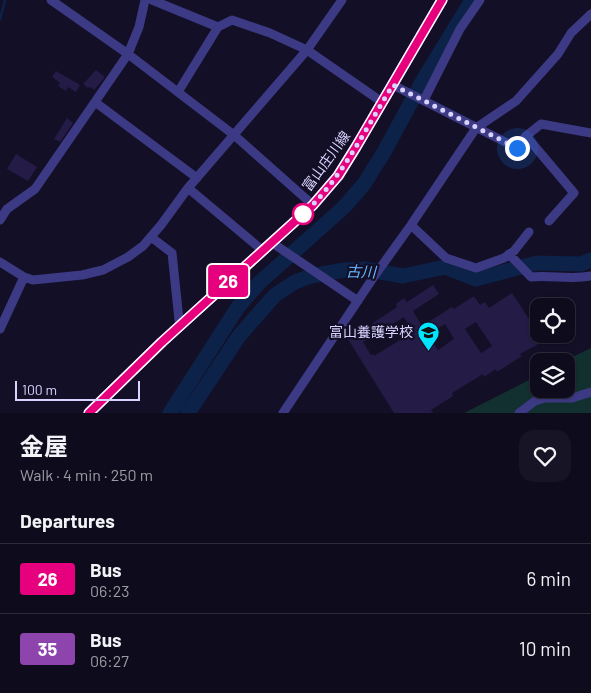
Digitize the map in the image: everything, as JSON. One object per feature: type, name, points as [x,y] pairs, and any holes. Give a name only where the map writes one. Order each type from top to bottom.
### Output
[{"type":"main road","name":"富山庄川線","points":[[89,413],[182,324],[313,205],[338,176],[442,0]]},
{"type":"street","points":[[51,0],[128,54],[234,135],[313,205]]},
{"type":"street","points":[[0,220],[7,209],[35,189],[128,54],[139,27],[145,0]]},
{"type":"street","points":[[152,0],[218,27]]},
{"type":"street","points":[[0,262],[24,277],[33,280],[82,275],[103,270],[128,257],[143,246],[188,188],[307,50],[342,0]]},
{"type":"street","points":[[422,100],[460,29],[480,0]]},
{"type":"street","points":[[283,413],[380,267],[411,225],[476,128],[516,101],[558,54],[571,33],[591,14]]},
{"type":"street","points":[[178,92],[218,27],[232,20],[270,33],[307,50],[382,102]]},
{"type":"street","points":[[393,85],[517,148],[526,136],[541,124],[591,133]]},
{"type":"street","points":[[95,102],[197,178]]},
{"type":"street","points":[[526,136],[574,193],[549,221]]},
{"type":"street","points":[[188,188],[262,250]]},
{"type":"street","points":[[411,225],[446,258],[476,268],[512,257],[529,232]]},
{"type":"street","points":[[151,238],[172,253],[179,320],[182,324]]},
{"type":"street","points":[[271,242],[358,301]]},
{"type":"street","points":[[512,257],[531,277],[577,278],[591,276]]},
{"type":"street","points":[[0,328],[24,277]]},
{"type":"street","points":[[520,413],[535,401],[545,398],[572,398],[591,392]]},
{"type":"green space","points":[[591,348],[591,413],[464,413],[530,380],[530,398],[575,398],[575,356]]},
{"type":"building","points":[[96,70],[105,77],[94,90],[83,84]]},
{"type":"building","points":[[56,71],[80,85],[76,92],[68,87],[66,91],[58,86],[60,83],[52,77]]},
{"type":"building","points":[[67,118],[73,123],[60,142],[54,139]]},
{"type":"building","points":[[16,154],[37,167],[28,181],[7,169]]},
{"type":"building","points":[[433,285],[439,294],[413,311],[422,326],[474,296],[480,305],[485,302],[489,308],[512,293],[530,320],[530,343],[540,343],[520,354],[522,356],[497,372],[496,369],[484,377],[483,374],[452,393],[453,396],[431,410],[433,413],[394,413],[346,336],[357,329],[359,332],[397,307],[396,304],[404,298],[407,302]],"holes":[[[404,317],[413,332],[374,356],[373,354],[371,355],[363,342]],[[476,322],[492,346],[481,353],[465,329]],[[445,324],[454,339],[438,350],[428,335]]]},
{"type":"waterway","points":[[0,19],[5,0]]},
{"type":"waterway","points":[[170,413],[238,307],[259,283],[344,207],[364,184],[384,152],[422,82],[472,0]]},
{"type":"waterway","name":"古川","points":[[188,413],[239,336],[275,295],[295,282],[311,276],[344,270],[364,269],[403,276],[445,267],[476,279],[537,263],[581,264],[591,260]]},
{"type":"bus line","name":"26","points":[[89,413],[248,262],[313,205],[338,176],[442,0]]},
{"type":"place","name":"富山養護学校","points":[[429,351]]},
{"type":"route","points":[[303,214],[299,218],[338,176],[393,85],[517,148]]}]
